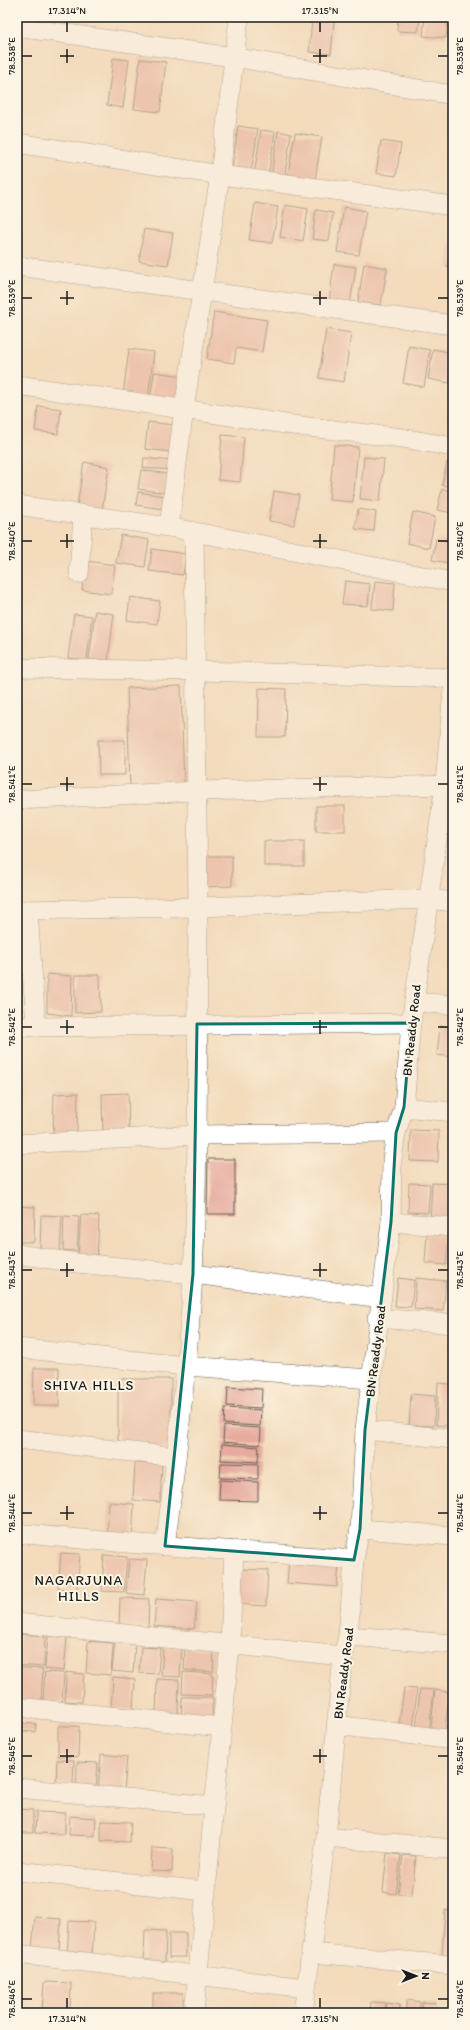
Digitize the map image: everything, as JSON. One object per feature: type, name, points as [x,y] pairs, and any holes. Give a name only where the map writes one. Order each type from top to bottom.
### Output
[{"type":"street","points":[[169,527],[184,409],[220,175],[239,17]]},
{"type":"street","points":[[17,27],[233,58],[453,95]]},
{"type":"street","points":[[17,143],[220,175],[453,206]]},
{"type":"street","points":[[17,266],[453,325]]},
{"type":"street","points":[[17,385],[300,426],[402,438],[453,447]]},
{"type":"street","points":[[17,506],[169,527],[453,582]]},
{"type":"street","points":[[79,574],[83,515]]},
{"type":"street","points":[[165,1546],[176,1457],[193,1274],[197,1135],[198,791],[194,532]]},
{"type":"street","points":[[17,668],[453,678]]},
{"type":"street","name":"BN Readdy Road","points":[[303,2013],[326,1837],[343,1656],[348,1636],[354,1560],[360,1529],[365,1430],[391,1222],[392,1160],[396,1133],[404,1107],[411,1023],[429,900],[449,785],[453,690]]},
{"type":"street","points":[[17,800],[198,791],[449,785]]},
{"type":"street","points":[[36,1027],[23,910],[198,907],[429,900],[453,902]]},
{"type":"street","points":[[414,1002],[453,1006]]},
{"type":"street","points":[[17,1026],[411,1023]]},
{"type":"street","points":[[404,1107],[453,1112]]},
{"type":"street","points":[[17,1144],[197,1135],[396,1133]]},
{"type":"street","points":[[391,1222],[453,1227]]},
{"type":"street","points":[[17,1254],[77,1263],[193,1274],[382,1298]]},
{"type":"street","points":[[378,1318],[453,1324]]},
{"type":"street","points":[[17,1348],[185,1366],[371,1379]]},
{"type":"street","points":[[365,1430],[453,1439]]},
{"type":"street","points":[[17,1439],[176,1457]]},
{"type":"street","points":[[360,1529],[453,1536]]},
{"type":"street","points":[[17,1533],[354,1560]]},
{"type":"street","points":[[194,2013],[213,1806],[230,1645],[234,1550]]},
{"type":"street","points":[[17,1624],[343,1656]]},
{"type":"street","points":[[348,1636],[453,1644]]},
{"type":"street","points":[[17,1707],[221,1727]]},
{"type":"street","points":[[336,1725],[453,1740]]},
{"type":"street","points":[[17,1788],[213,1806]]},
{"type":"street","points":[[326,1837],[453,1849]]},
{"type":"street","points":[[17,1871],[205,1891]]},
{"type":"street","points":[[311,1953],[453,1965]]},
{"type":"street","points":[[17,1954],[306,1988]]},
{"type":"highlighted area","points":[[411,1023],[404,1107],[396,1133],[391,1222],[365,1430],[360,1529],[354,1560],[165,1546],[193,1274],[197,1024]]},
{"type":"building","points":[[398,17],[420,17],[418,32],[397,31]]},
{"type":"building","points":[[425,17],[448,17],[446,38],[423,36]]},
{"type":"building","points":[[312,19],[334,21],[331,54],[309,52]]},
{"type":"building","points":[[113,58],[129,60],[123,108],[107,105]]},
{"type":"building","points":[[140,59],[166,62],[160,112],[134,109]]},
{"type":"building","points":[[17,96],[22,97],[18,127],[17,127]]},
{"type":"building","points":[[238,126],[258,129],[251,173],[232,170]]},
{"type":"building","points":[[261,130],[275,132],[268,177],[254,175]]},
{"type":"building","points":[[278,131],[291,134],[284,180],[271,178]]},
{"type":"building","points":[[295,133],[322,137],[314,185],[287,180]]},
{"type":"building","points":[[381,141],[401,144],[396,176],[376,173]]},
{"type":"building","points":[[255,203],[278,207],[272,243],[249,240]]},
{"type":"building","points":[[285,205],[308,209],[303,241],[280,237]]},
{"type":"building","points":[[344,207],[366,211],[359,255],[337,252]]},
{"type":"building","points":[[316,210],[333,213],[329,241],[312,239]]},
{"type":"building","points":[[144,229],[173,233],[168,265],[139,261]]},
{"type":"building","points":[[453,233],[453,268],[447,267]]},
{"type":"building","points":[[334,264],[356,267],[350,305],[329,302]]},
{"type":"building","points":[[364,264],[387,268],[381,305],[358,302]]},
{"type":"building","points":[[214,312],[267,320],[262,352],[236,348],[234,363],[207,359]]},
{"type":"building","points":[[326,329],[351,333],[344,382],[319,378]]},
{"type":"building","points":[[409,346],[430,350],[424,387],[403,383]]},
{"type":"building","points":[[129,349],[154,352],[148,399],[123,396]]},
{"type":"building","points":[[433,349],[453,353],[450,383],[428,379]]},
{"type":"building","points":[[154,372],[183,376],[179,405],[150,401]]},
{"type":"building","points":[[38,406],[61,409],[58,434],[35,431]]},
{"type":"building","points":[[148,422],[175,425],[172,452],[145,449]]},
{"type":"building","points":[[222,435],[244,437],[240,482],[218,480]]},
{"type":"building","points":[[334,445],[358,447],[353,502],[329,500]]},
{"type":"building","points":[[364,457],[384,459],[380,501],[360,499]]},
{"type":"building","points":[[144,458],[172,461],[171,470],[143,468]]},
{"type":"building","points":[[84,462],[109,467],[102,510],[77,506]]},
{"type":"building","points":[[447,462],[453,464],[453,487],[442,485]]},
{"type":"building","points":[[141,470],[169,474],[166,493],[138,489]]},
{"type":"building","points":[[442,489],[453,491],[453,513],[437,510]]},
{"type":"building","points":[[274,491],[299,495],[294,525],[269,521]]},
{"type":"building","points":[[138,492],[165,496],[163,509],[136,505]]},
{"type":"building","points":[[358,509],[376,512],[374,531],[355,529]]},
{"type":"building","points":[[413,512],[435,517],[429,548],[407,543]]},
{"type":"building","points":[[121,535],[149,540],[145,567],[116,563]]},
{"type":"building","points":[[436,539],[453,542],[453,564],[432,560]]},
{"type":"building","points":[[152,549],[186,554],[183,575],[149,571]]},
{"type":"building","points":[[86,561],[115,565],[111,594],[82,590]]},
{"type":"building","points":[[345,581],[370,584],[368,606],[342,604]]},
{"type":"building","points":[[375,581],[395,583],[393,611],[372,609]]},
{"type":"building","points":[[130,597],[160,601],[157,624],[127,620]]},
{"type":"building","points":[[95,611],[114,614],[108,661],[89,659]]},
{"type":"building","points":[[74,614],[92,616],[87,660],[68,658]]},
{"type":"building","points":[[181,686],[184,787],[130,789],[127,688]]},
{"type":"building","points":[[259,688],[286,689],[285,737],[258,737]]},
{"type":"building","points":[[98,740],[125,740],[125,775],[99,775]]},
{"type":"building","points":[[316,806],[345,806],[345,831],[316,831]]},
{"type":"building","points":[[17,820],[20,820],[21,859],[17,860]]},
{"type":"building","points":[[264,841],[304,841],[304,866],[264,866]]},
{"type":"building","points":[[202,856],[232,856],[232,886],[202,887]]},
{"type":"building","points":[[47,974],[72,976],[71,1016],[47,1013]]},
{"type":"building","points":[[75,975],[100,975],[101,1012],[75,1013]]},
{"type":"building","points":[[440,1026],[453,1027],[453,1057],[437,1055]]},
{"type":"building","points":[[78,1093],[77,1136],[53,1135],[54,1094]]},
{"type":"building","points":[[128,1093],[129,1134],[103,1135],[102,1094]]},
{"type":"building","points":[[411,1130],[439,1131],[438,1162],[410,1161]]},
{"type":"building","points":[[208,1159],[235,1159],[235,1214],[207,1214]]},
{"type":"building","points":[[409,1183],[430,1184],[428,1213],[408,1212]]},
{"type":"building","points":[[432,1183],[453,1184],[451,1221],[430,1220]]},
{"type":"building","points":[[17,1206],[35,1207],[34,1242],[17,1242]]},
{"type":"building","points":[[41,1215],[62,1216],[60,1252],[40,1251]]},
{"type":"building","points":[[81,1215],[99,1216],[97,1260],[78,1259]]},
{"type":"building","points":[[64,1216],[79,1217],[77,1251],[63,1250]]},
{"type":"building","points":[[427,1234],[449,1236],[446,1265],[425,1263]]},
{"type":"building","points":[[453,1247],[453,1278],[449,1277]]},
{"type":"building","points":[[398,1278],[414,1280],[411,1307],[395,1306]]},
{"type":"building","points":[[416,1278],[446,1281],[443,1311],[414,1309]]},
{"type":"building","points":[[34,1368],[59,1368],[59,1406],[33,1406]]},
{"type":"building","points":[[118,1379],[171,1379],[171,1448],[118,1448]]},
{"type":"building","points":[[438,1383],[451,1384],[448,1426],[436,1425]]},
{"type":"building","points":[[228,1387],[262,1389],[261,1408],[227,1406]]},
{"type":"building","points":[[452,1389],[453,1428],[449,1428]]},
{"type":"building","points":[[411,1394],[435,1396],[434,1426],[409,1425]]},
{"type":"building","points":[[225,1408],[261,1410],[260,1426],[224,1424]]},
{"type":"building","points":[[224,1426],[261,1428],[260,1445],[223,1442]]},
{"type":"building","points":[[222,1444],[259,1447],[258,1462],[221,1460]]},
{"type":"building","points":[[135,1463],[162,1464],[160,1502],[133,1500]]},
{"type":"building","points":[[221,1463],[258,1464],[258,1479],[220,1478]]},
{"type":"building","points":[[220,1480],[258,1482],[258,1501],[219,1500]]},
{"type":"building","points":[[109,1502],[134,1504],[132,1542],[107,1540]]},
{"type":"building","points":[[61,1553],[80,1554],[77,1590],[58,1588]]},
{"type":"building","points":[[104,1555],[127,1557],[124,1592],[102,1591]]},
{"type":"building","points":[[129,1559],[147,1560],[144,1595],[126,1593]]},
{"type":"building","points":[[289,1560],[339,1564],[337,1587],[287,1583]]},
{"type":"building","points":[[237,1569],[268,1570],[266,1606],[235,1604]]},
{"type":"building","points":[[120,1598],[149,1599],[148,1627],[119,1626]]},
{"type":"building","points":[[156,1599],[197,1602],[194,1629],[154,1626]]},
{"type":"building","points":[[20,1634],[45,1636],[44,1667],[18,1665]]},
{"type":"building","points":[[48,1636],[67,1637],[64,1671],[45,1669]]},
{"type":"building","points":[[88,1641],[113,1643],[111,1675],[86,1673]]},
{"type":"building","points":[[115,1642],[135,1644],[133,1673],[112,1671]]},
{"type":"building","points":[[141,1647],[160,1648],[158,1674],[139,1673]]},
{"type":"building","points":[[163,1647],[182,1649],[180,1677],[161,1676]]},
{"type":"building","points":[[185,1648],[214,1650],[213,1672],[184,1670]]},
{"type":"building","points":[[17,1667],[43,1669],[41,1702],[17,1700]]},
{"type":"building","points":[[45,1672],[64,1673],[62,1702],[43,1700]]},
{"type":"building","points":[[66,1672],[84,1674],[82,1702],[65,1701]]},
{"type":"building","points":[[183,1672],[213,1674],[212,1695],[182,1694]]},
{"type":"building","points":[[113,1677],[135,1679],[133,1710],[111,1708]]},
{"type":"building","points":[[157,1679],[179,1680],[178,1718],[156,1717]]},
{"type":"building","points":[[404,1688],[417,1689],[413,1728],[399,1726]]},
{"type":"building","points":[[420,1689],[434,1690],[429,1730],[416,1728]]},
{"type":"building","points":[[435,1690],[449,1692],[445,1731],[431,1729]]},
{"type":"building","points":[[182,1697],[213,1697],[212,1722],[181,1721]]},
{"type":"building","points":[[17,1723],[36,1724],[35,1732],[20,1731],[20,1737],[17,1737]]},
{"type":"building","points":[[58,1726],[79,1726],[78,1757],[58,1756]]},
{"type":"building","points":[[101,1754],[127,1757],[124,1792],[98,1790]]},
{"type":"building","points":[[57,1760],[74,1760],[73,1785],[56,1784]]},
{"type":"building","points":[[77,1762],[98,1763],[96,1792],[76,1791]]},
{"type":"building","points":[[17,1809],[33,1810],[33,1833],[17,1833]]},
{"type":"building","points":[[36,1812],[65,1813],[65,1834],[35,1833]]},
{"type":"building","points":[[70,1816],[96,1818],[95,1836],[69,1835]]},
{"type":"building","points":[[101,1821],[131,1822],[130,1842],[101,1841]]},
{"type":"building","points":[[152,1848],[173,1849],[172,1872],[151,1871]]},
{"type":"building","points":[[387,1853],[401,1855],[396,1894],[383,1892]]},
{"type":"building","points":[[403,1855],[416,1856],[412,1895],[398,1894]]},
{"type":"building","points":[[445,1910],[453,1911],[453,1956],[442,1955]]},
{"type":"building","points":[[35,1917],[61,1919],[59,1950],[32,1949]]},
{"type":"building","points":[[69,1921],[94,1922],[92,1959],[67,1957]]},
{"type":"building","points":[[145,1930],[166,1931],[165,1966],[144,1965]]},
{"type":"building","points":[[169,1933],[186,1933],[186,1957],[169,1957]]},
{"type":"building","points":[[44,1982],[71,1983],[70,2013],[42,2013]]},
{"type":"building","points":[[153,1993],[183,1993],[183,2013],[153,2013]]},
{"type":"building","points":[[407,2000],[420,2002],[419,2013],[405,2013]]},
{"type":"building","points":[[371,2002],[385,2003],[384,2013],[370,2013]]},
{"type":"building","points":[[422,2002],[436,2003],[435,2013],[421,2013]]},
{"type":"building","points":[[386,2003],[400,2005],[399,2013],[385,2013]]},
{"type":"district","name":"SHIVA HILLS","points":[[89,1385]]},
{"type":"district","name":"NAGARJUNA HILLS","points":[[79,1588]]}]
